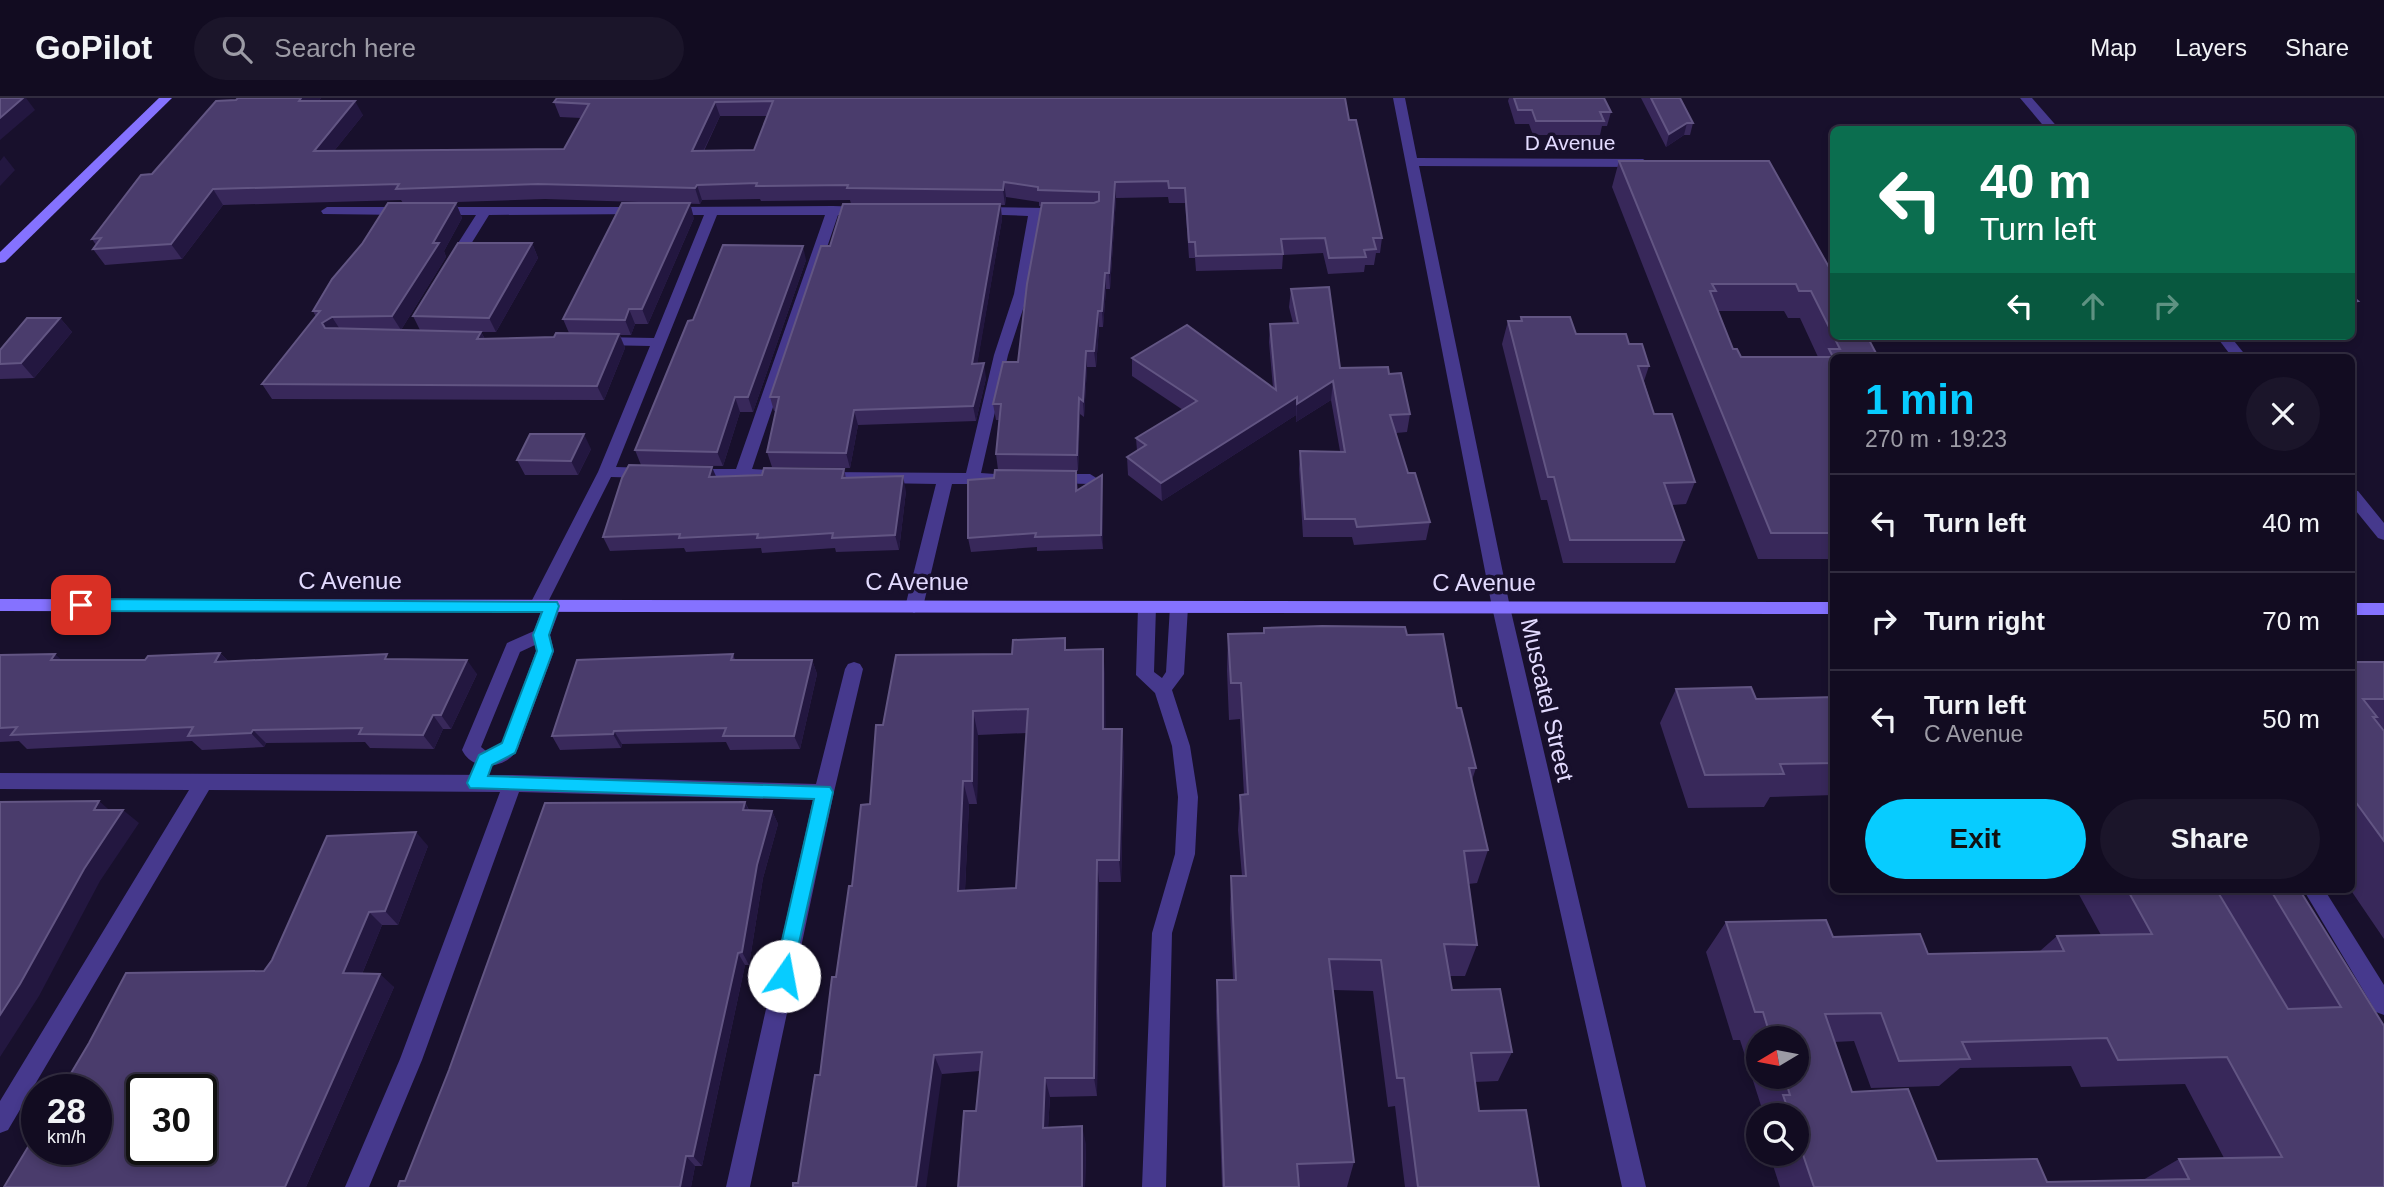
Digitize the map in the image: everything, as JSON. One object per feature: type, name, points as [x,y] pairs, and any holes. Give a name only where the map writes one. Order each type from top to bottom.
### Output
[{"type":"street","points":[[0,259],[166,98]]},
{"type":"street","name":"Muscatel Street","points":[[1399,98],[1501,607],[1634,1187]]},
{"type":"street","points":[[2026,98],[2050,126]]},
{"type":"street","name":"D Avenue","points":[[1413,162],[1654,163]]},
{"type":"street","points":[[742,475],[833,210]]},
{"type":"street","points":[[327,211],[873,211]]},
{"type":"street","points":[[476,783],[485,760],[509,748],[545,651],[541,635],[545,606],[606,472],[712,211]]},
{"type":"street","points":[[968,211],[1059,212]]},
{"type":"street","points":[[442,280],[484,212]]},
{"type":"street","points":[[972,479],[1000,355],[1021,294],[1035,212]]},
{"type":"street","points":[[2226,340],[2238,354]]},
{"type":"street","points":[[579,341],[659,342]]},
{"type":"street","points":[[606,472],[1012,479]]},
{"type":"street","points":[[914,607],[945,479]]},
{"type":"street","points":[[1038,479],[1090,479]]},
{"type":"street","points":[[2355,499],[2384,534]]},
{"type":"street","name":"C Avenue","points":[[0,605],[1830,608]]},
{"type":"street","points":[[1147,607],[1145,675],[1163,689],[1181,746],[1188,797],[1185,854],[1162,933],[1154,1187]]},
{"type":"street","points":[[1163,689],[1175,674],[1179,607]]},
{"type":"street","points":[[2355,609],[2383,611]]},
{"type":"street","points":[[485,760],[471,750],[513,648],[541,635]]},
{"type":"street","points":[[738,1187],[824,792],[854,669]]},
{"type":"street","points":[[0,1122],[205,780]]},
{"type":"street","points":[[0,781],[513,783],[824,792]]},
{"type":"street","points":[[357,1187],[411,1060],[513,783]]},
{"type":"street","points":[[2314,893],[2384,1005]]},
{"type":"building","points":[[0,98],[23,98],[0,118]]},
{"type":"building","points":[[301,98],[299,101],[355,101],[314,151],[564,149],[589,104],[554,102],[557,98],[1345,98],[1349,120],[1356,120],[1382,238],[1373,238],[1376,249],[1364,250],[1366,257],[1329,258],[1325,238],[1281,239],[1283,254],[1196,256],[1195,242],[1189,242],[1185,188],[1169,188],[1168,181],[1115,182],[1109,273],[1105,273],[1102,311],[1098,311],[1094,351],[1086,351],[1083,401],[1079,398],[1077,455],[996,454],[1001,404],[993,404],[1003,362],[1018,362],[1027,284],[1042,203],[1094,203],[1099,201],[1099,192],[1038,190],[1038,187],[1004,182],[1003,190],[847,188],[848,185],[756,186],[757,183],[697,185],[695,188],[538,184],[396,189],[399,184],[213,189],[171,244],[93,249],[101,238],[92,239],[141,175],[152,174],[216,101]],"holes":[[[773,101],[754,150],[692,151],[715,102]]]},
{"type":"building","points":[[1514,98],[1604,98],[1611,112],[1600,112],[1604,121],[1536,121],[1532,110],[1518,110]]},
{"type":"building","points":[[1651,98],[1680,98],[1693,123],[1687,123],[1669,134]]},
{"type":"building","points":[[1619,161],[1769,161],[1830,269],[1830,329],[1811,291],[1799,291],[1796,284],[1712,284],[1716,291],[1710,291],[1733,349],[1737,349],[1741,357],[1830,357],[1830,533],[1771,533]]},
{"type":"building","points":[[388,203],[456,203],[433,243],[439,243],[392,316],[332,317],[322,323],[325,328],[481,332],[477,339],[554,337],[556,333],[619,334],[597,386],[262,384],[320,311],[313,311],[332,279],[362,244]]},
{"type":"building","points":[[622,203],[690,203],[642,309],[629,309],[625,320],[563,319]]},
{"type":"building","points":[[843,204],[1000,204],[972,364],[984,363],[973,406],[854,410],[846,453],[767,452],[779,397],[770,397],[821,246],[830,246]]},
{"type":"building","points":[[458,243],[532,243],[489,318],[413,316]]},
{"type":"building","points":[[723,245],[803,246],[748,397],[735,397],[717,452],[635,450],[688,321],[693,320]]},
{"type":"building","points":[[1329,287],[1340,368],[1388,367],[1389,374],[1401,373],[1410,414],[1390,415],[1408,473],[1415,473],[1430,522],[1357,527],[1355,519],[1305,519],[1300,451],[1345,452],[1333,381],[1297,404],[1297,397],[1161,483],[1127,457],[1146,445],[1136,438],[1197,401],[1132,358],[1187,325],[1276,390],[1270,324],[1298,323],[1291,289]]},
{"type":"building","points":[[1521,317],[1570,317],[1576,334],[1626,334],[1629,344],[1642,344],[1649,366],[1638,366],[1654,414],[1672,414],[1695,482],[1664,483],[1684,540],[1570,540],[1554,477],[1548,477],[1508,321],[1522,321]]},
{"type":"building","points":[[27,318],[60,318],[21,363],[0,364],[0,350]]},
{"type":"building","points":[[1836,340],[1869,340],[1876,354],[1832,354],[1829,349],[1840,349]]},
{"type":"building","points":[[530,434],[584,434],[571,461],[517,460]]},
{"type":"building","points":[[629,465],[712,467],[709,477],[762,475],[764,468],[844,469],[842,478],[903,476],[895,535],[832,538],[833,533],[757,538],[758,534],[679,538],[680,534],[603,537],[622,478]]},
{"type":"building","points":[[995,470],[1076,471],[1076,491],[1102,475],[1101,535],[1035,537],[1036,533],[968,538],[968,480],[994,478]]},
{"type":"building","points":[[1405,627],[1407,635],[1443,634],[1457,708],[1461,708],[1476,768],[1469,768],[1488,850],[1464,851],[1477,945],[1444,944],[1452,990],[1500,989],[1512,1052],[1471,1053],[1479,1111],[1526,1110],[1539,1187],[1418,1187],[1404,1078],[1397,1078],[1381,960],[1329,959],[1354,1162],[1297,1164],[1299,1187],[1224,1187],[1217,980],[1236,980],[1231,876],[1246,876],[1240,795],[1248,794],[1241,683],[1231,683],[1228,634],[1264,633],[1264,628]]},
{"type":"building","points":[[1065,638],[1065,650],[1103,649],[1103,729],[1122,729],[1119,860],[1097,860],[1094,1078],[1045,1078],[1043,1128],[1082,1126],[1082,1187],[958,1187],[964,1111],[976,1111],[982,1052],[934,1055],[916,1187],[793,1187],[793,1183],[798,1183],[815,1075],[820,1075],[832,977],[836,977],[849,886],[852,886],[861,805],[870,804],[876,725],[883,725],[896,655],[1012,654],[1013,640]],"holes":[[[1028,709],[1016,888],[958,891],[963,781],[972,781],[973,711]]]},
{"type":"building","points":[[220,653],[215,662],[387,654],[385,659],[467,660],[441,715],[433,715],[423,735],[359,734],[362,728],[253,730],[251,733],[188,736],[193,727],[11,735],[17,727],[0,728],[0,655],[55,654],[51,660],[145,660],[148,656]]},
{"type":"building","points":[[733,654],[731,660],[812,660],[794,736],[723,736],[726,728],[614,731],[613,734],[552,736],[577,660]]},
{"type":"building","points":[[2355,662],[2384,662],[2384,699],[2363,699],[2384,731],[2384,841],[2355,801]]},
{"type":"building","points":[[1751,687],[1756,699],[1830,697],[1830,763],[1780,764],[1784,774],[1705,775],[1676,689]]},
{"type":"building","points":[[99,801],[94,810],[123,810],[84,869],[0,1015],[0,802]]},
{"type":"building","points":[[745,802],[743,810],[772,811],[757,865],[742,952],[738,953],[693,1156],[686,1156],[680,1187],[398,1187],[400,1181],[405,1181],[449,1070],[545,803]]},
{"type":"building","points":[[416,832],[385,911],[369,912],[343,973],[380,974],[285,1187],[4,1187],[21,1159],[21,1165],[112,1165],[112,1074],[71,1074],[126,973],[264,971],[272,960],[327,836]]},
{"type":"building","points":[[2129,893],[2218,893],[2288,1009],[2341,1007],[2272,893],[2301,893],[2384,1026],[2384,1187],[1814,1187],[1807,1166],[1809,1166],[1809,1103],[1786,1103],[1783,1095],[1790,1095],[1788,1089],[1810,1088],[1810,1026],[1767,1026],[1763,1012],[1755,1012],[1726,922],[1826,920],[1833,937],[1920,934],[1928,954],[2064,951],[2057,936],[2152,934]],"holes":[[[1881,1013],[1899,1061],[1970,1059],[1962,1042],[2107,1038],[2118,1060],[2227,1057],[2282,1157],[2179,1159],[2189,1179],[2047,1182],[2037,1159],[1937,1161],[1908,1089],[1852,1092],[1825,1014]]]},
{"type":"route","points":[[81,605],[552,606],[541,635],[545,651],[509,748],[485,760],[476,783],[824,792],[784,976]]}]
